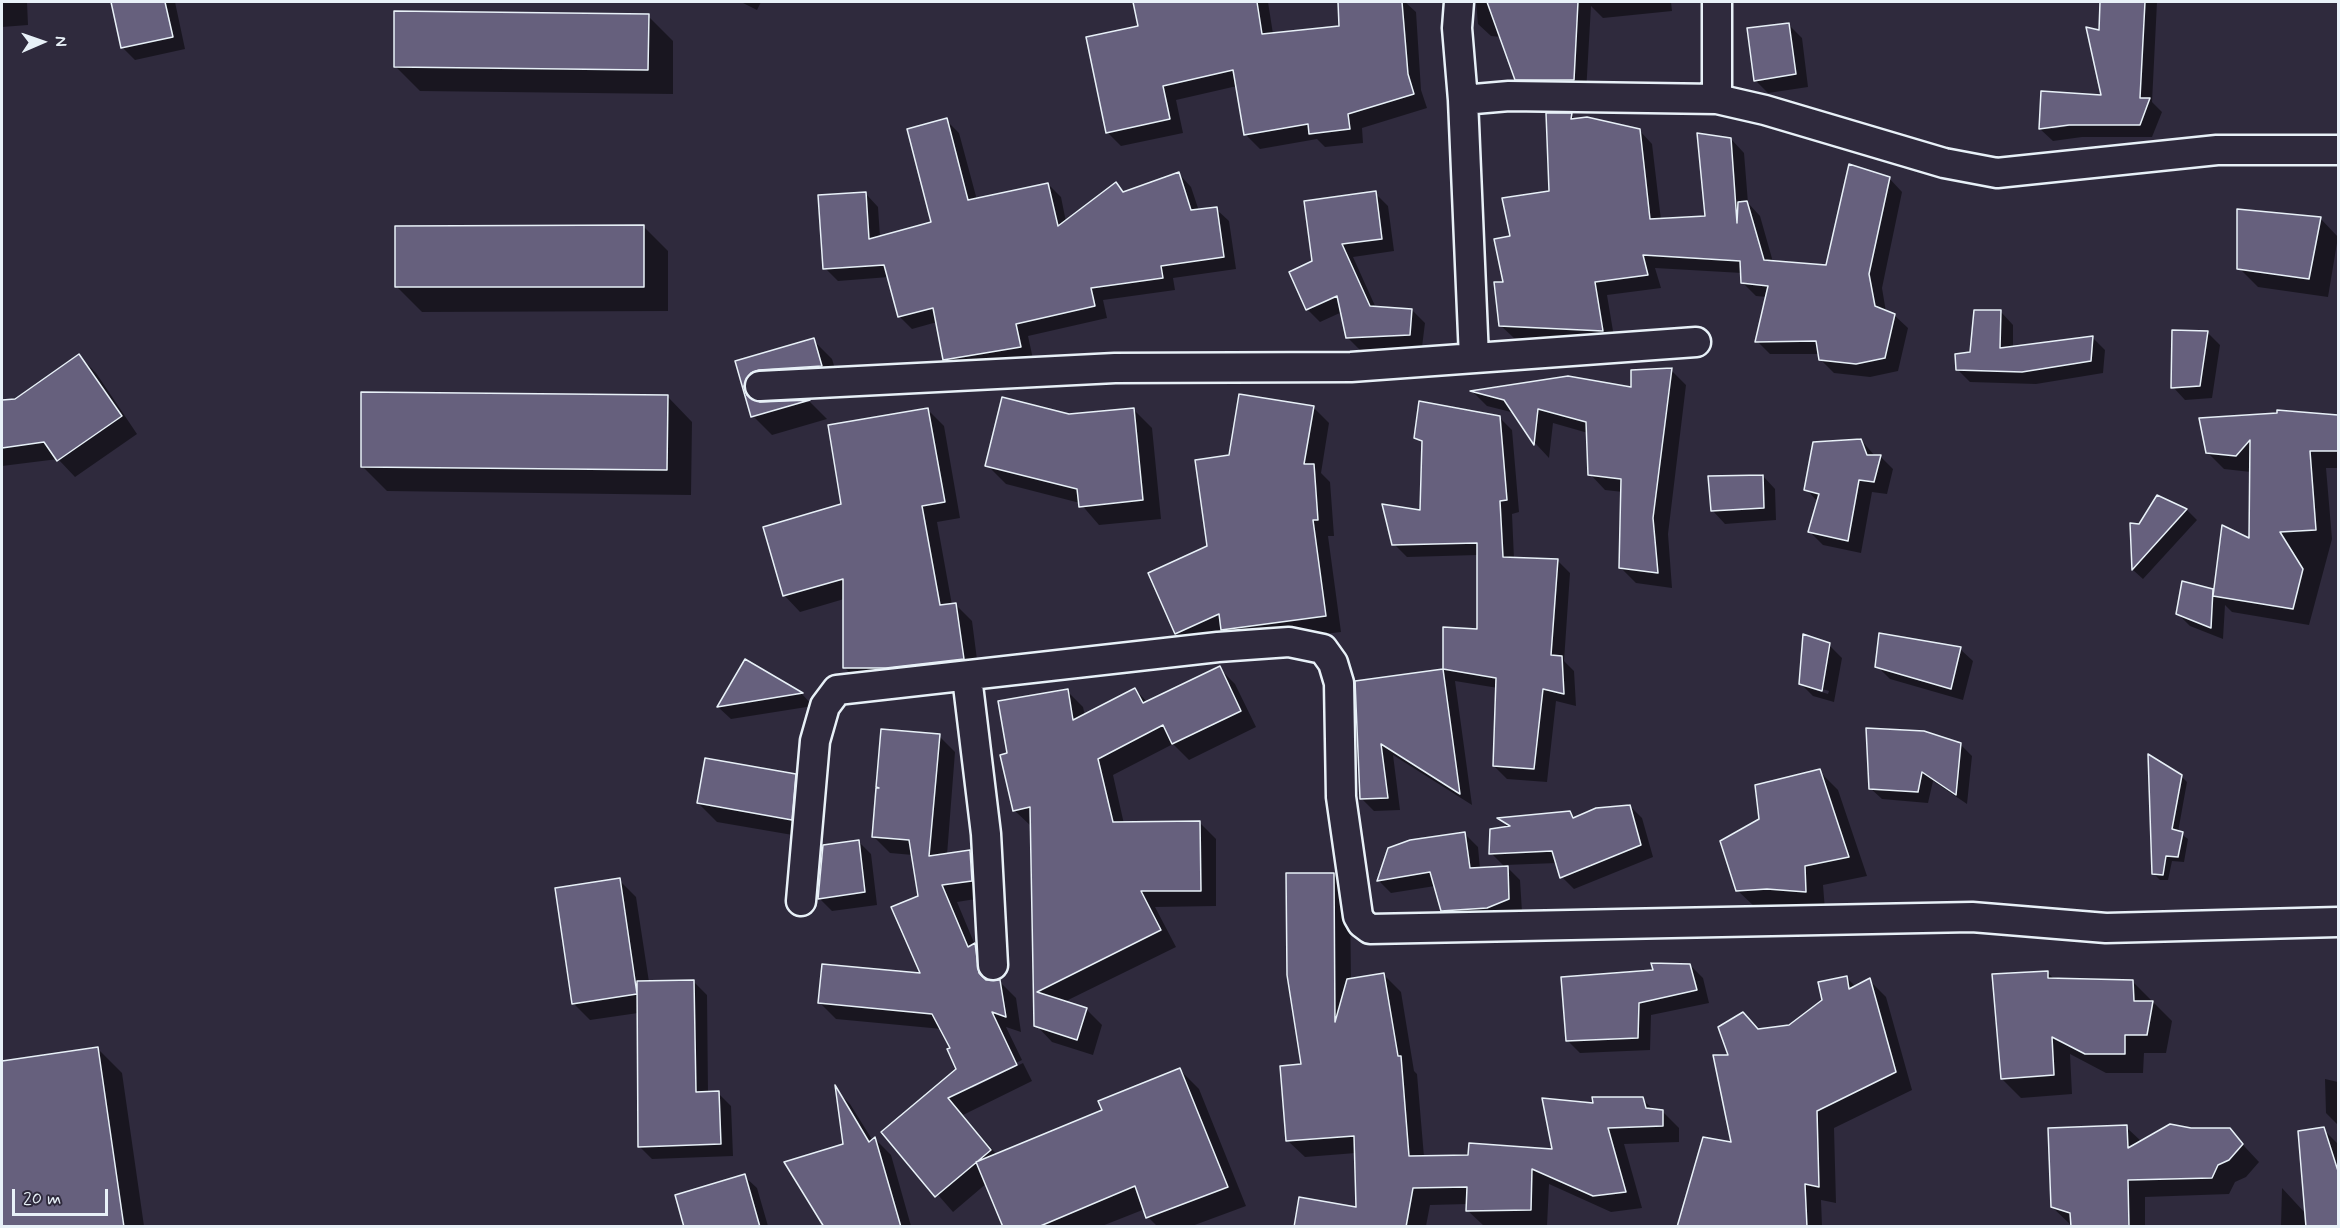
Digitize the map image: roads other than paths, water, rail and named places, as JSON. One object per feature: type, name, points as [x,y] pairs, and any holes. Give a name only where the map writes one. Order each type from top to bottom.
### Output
[{"type":"street","points":[[1459,2],[1457,28],[1463,100],[1474,358]]},
{"type":"street","points":[[1716,2],[1717,99]]},
{"type":"street","points":[[1463,100],[1509,96],[1717,99],[1765,110],[1944,163],[1997,173],[2217,150],[2338,150]]},
{"type":"street","points":[[760,386],[1115,368],[1351,367],[1696,342]]},
{"type":"street","points":[[801,901],[815,741],[825,706],[837,690],[1230,646],[1288,642],[1306,644],[1323,650],[1333,663],[1339,683],[1341,796],[1358,916],[1362,923],[1370,929],[1972,917],[2106,928],[2338,922]]},
{"type":"street","points":[[967,677],[986,834],[993,965]]}]
